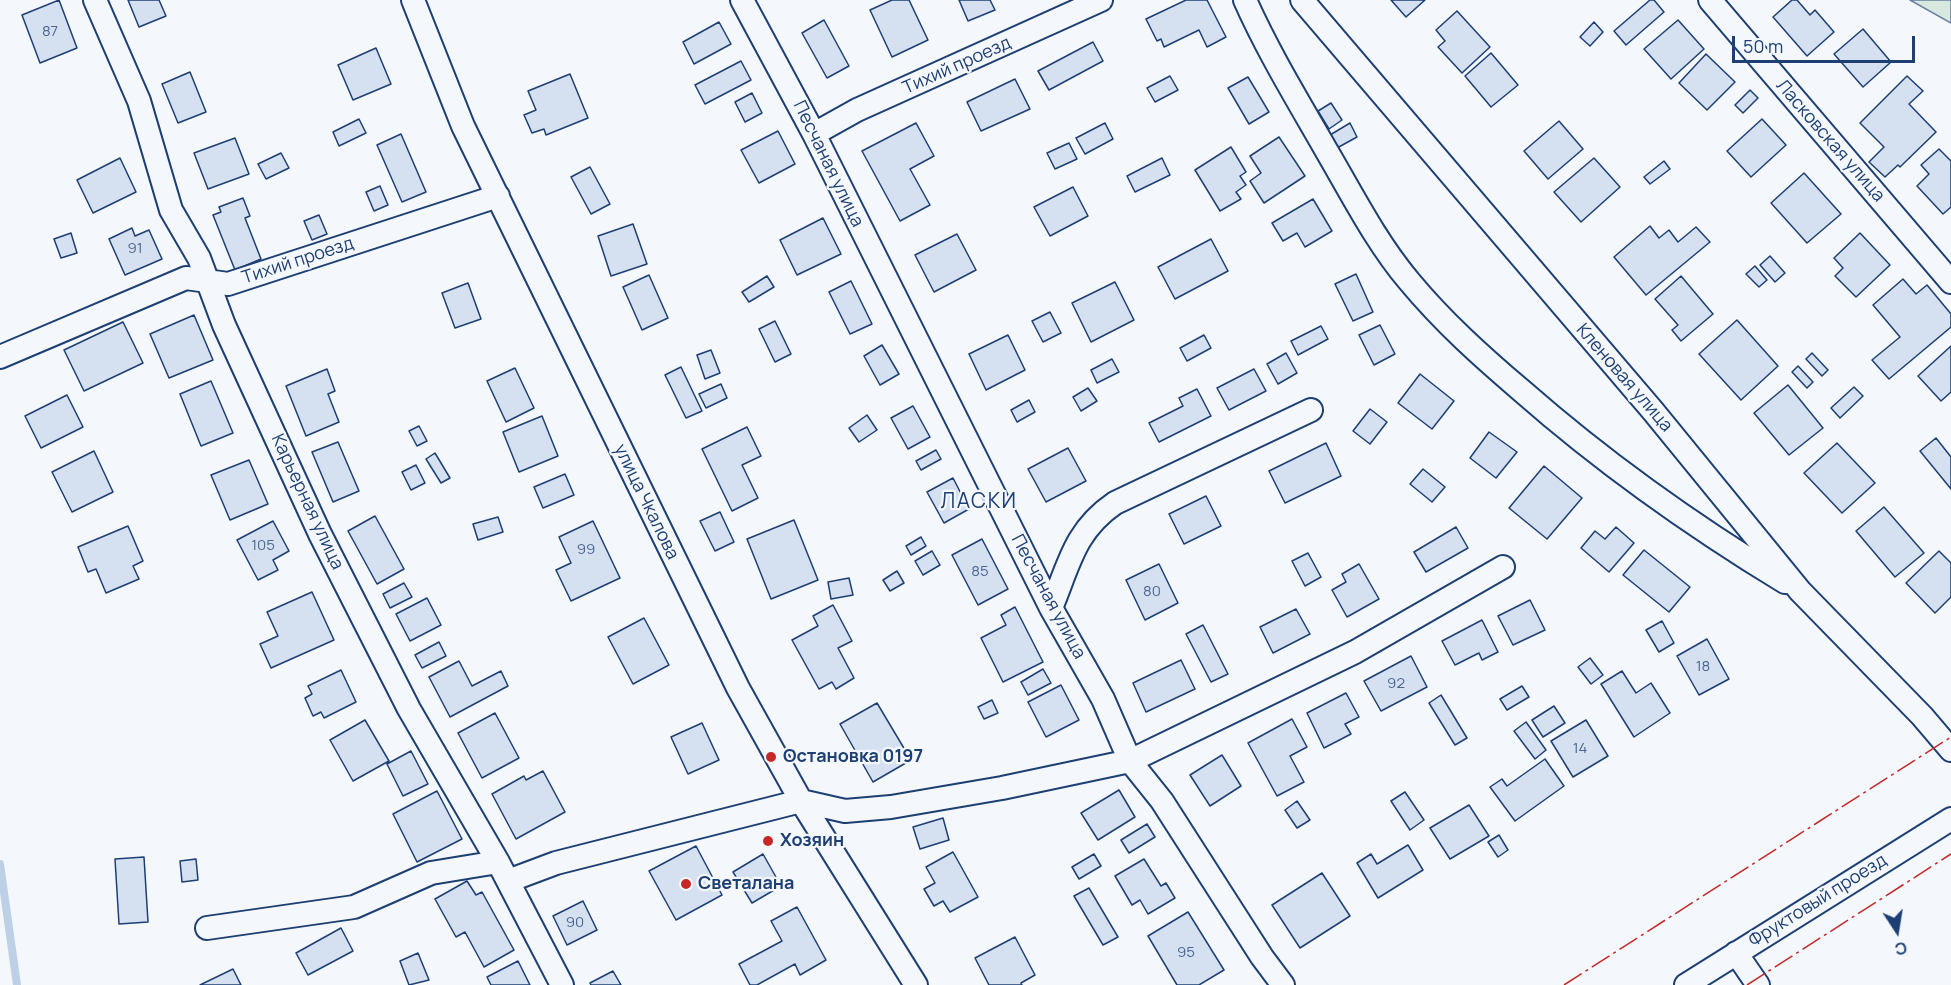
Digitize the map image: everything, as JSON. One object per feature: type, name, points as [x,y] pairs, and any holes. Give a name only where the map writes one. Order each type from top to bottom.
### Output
[{"type":"street","name":"Карьерная улица","points":[[95,0],[139,101],[171,210],[199,258],[224,325],[320,534],[409,709],[503,871],[562,985]]},
{"type":"street","name":"улица Чкалова","points":[[413,0],[463,126],[738,688],[801,801],[916,985]]},
{"type":"street","name":"Песчаная улица","points":[[742,0],[814,134],[1051,608],[1103,699],[1130,761],[1162,801],[1262,957],[1283,985]]},
{"type":"street","name":"Тихий проезд","points":[[814,134],[857,110],[1101,0]]},
{"type":"street","points":[[1245,0],[1276,64],[1370,226],[1407,279],[1443,320],[1530,398],[1616,468],[1715,539],[1800,591]]},
{"type":"street","name":"Кленовая улица","points":[[1302,0],[1653,411],[1800,591],[1922,716],[1951,750]]},
{"type":"street","name":"Ласковская улица","points":[[1710,0],[1951,282]]},
{"type":"street","name":"Тихий проезд","points":[[0,357],[186,278],[228,284],[498,196]]},
{"type":"street","points":[[1051,608],[1081,534],[1095,517],[1115,503],[1311,410]]},
{"type":"street","points":[[207,928],[354,907],[431,873],[503,871],[556,864],[801,801],[845,811],[891,807],[1002,788],[1130,761],[1355,652],[1503,567]]},
{"type":"street","name":"Фруктовый проезд","points":[[1686,985],[1951,819]]},
{"type":"street","points":[[1736,953],[1758,985]]},
{"type":"shaded area","points":[[1910,0],[1951,0],[1951,23]]},
{"type":"building","points":[[59,0],[77,48],[40,63],[22,15]]},
{"type":"building","points":[[128,0],[159,0],[166,16],[139,27]]},
{"type":"building","points":[[892,0],[909,0],[928,40],[892,57],[870,10]]},
{"type":"building","points":[[959,0],[990,0],[995,10],[968,21]]},
{"type":"building","points":[[1186,0],[1207,0],[1226,37],[1207,47],[1199,30],[1164,47],[1161,39],[1157,41],[1146,19]]},
{"type":"building","points":[[1391,0],[1425,0],[1406,17]]},
{"type":"building","points":[[1650,0],[1654,0],[1664,12],[1626,45],[1614,31]]},
{"type":"building","points":[[1792,0],[1797,0],[1810,15],[1815,10],[1834,32],[1807,56],[1773,17]]},
{"type":"building","points":[[1457,11],[1490,47],[1462,73],[1438,47],[1445,41],[1436,30]]},
{"type":"building","points":[[824,20],[849,66],[827,78],[802,33]]},
{"type":"building","points":[[1678,20],[1704,49],[1671,79],[1644,49]]},
{"type":"building","points":[[719,22],[731,44],[694,64],[683,42]]},
{"type":"building","points":[[1594,22],[1603,32],[1590,46],[1580,37]]},
{"type":"building","points":[[1863,29],[1891,62],[1863,87],[1834,54]]},
{"type":"building","points":[[1093,42],[1103,61],[1049,90],[1038,71]]},
{"type":"building","points":[[376,48],[391,84],[353,100],[338,65]]},
{"type":"building","points":[[1491,53],[1518,85],[1491,107],[1465,76]]},
{"type":"building","points":[[1706,54],[1735,82],[1707,110],[1679,83]]},
{"type":"building","points":[[741,61],[751,80],[705,104],[695,85]]},
{"type":"building","points":[[190,72],[206,112],[178,123],[162,84]]},
{"type":"building","points":[[570,74],[588,118],[546,135],[544,129],[532,133],[524,115],[536,110],[528,91]]},
{"type":"building","points":[[1170,76],[1178,90],[1155,102],[1147,88]]},
{"type":"building","points":[[1907,76],[1923,91],[1909,104],[1936,132],[1900,167],[1898,165],[1885,177],[1869,162],[1884,147],[1860,123]]},
{"type":"building","points":[[1248,77],[1269,112],[1249,124],[1228,88]]},
{"type":"building","points":[[1015,79],[1030,109],[981,131],[967,102]]},
{"type":"building","points":[[1750,90],[1758,98],[1743,113],[1735,105]]},
{"type":"building","points":[[752,93],[762,113],[745,122],[735,102]]},
{"type":"building","points":[[1331,103],[1342,120],[1329,129],[1318,111]]},
{"type":"building","points":[[359,119],[366,133],[339,146],[333,132]]},
{"type":"building","points":[[1762,119],[1786,145],[1751,177],[1727,151]]},
{"type":"building","points":[[1559,121],[1583,149],[1548,179],[1524,151]]},
{"type":"building","points":[[916,123],[934,156],[910,169],[930,205],[900,221],[862,151]]},
{"type":"building","points":[[1105,123],[1113,139],[1085,154],[1076,138]]},
{"type":"building","points":[[1350,123],[1357,137],[1337,148],[1330,135]]},
{"type":"building","points":[[778,131],[795,164],[759,183],[741,150]]},
{"type":"building","points":[[401,134],[426,192],[402,202],[377,145]]},
{"type":"building","points":[[1279,137],[1305,176],[1264,203],[1250,181],[1261,173],[1250,156]]},
{"type":"building","points":[[235,138],[249,174],[208,189],[194,153]]},
{"type":"building","points":[[1069,143],[1077,159],[1055,169],[1047,153]]},
{"type":"building","points":[[1231,147],[1246,172],[1240,176],[1246,185],[1236,192],[1241,199],[1220,211],[1195,170]]},
{"type":"building","points":[[1939,149],[1951,161],[1951,207],[1943,214],[1917,186],[1929,174],[1921,165]]},
{"type":"building","points":[[281,153],[289,168],[266,179],[258,164]]},
{"type":"building","points":[[120,158],[136,192],[93,213],[77,180]]},
{"type":"building","points":[[1162,158],[1170,175],[1135,192],[1127,176]]},
{"type":"building","points":[[1594,158],[1620,187],[1581,222],[1554,192]]},
{"type":"building","points":[[1664,161],[1670,169],[1650,184],[1644,177]]},
{"type":"building","points":[[590,167],[610,204],[591,214],[571,177]]},
{"type":"building","points":[[1804,173],[1841,214],[1807,243],[1771,203]]},
{"type":"building","points":[[380,186],[388,205],[374,211],[366,192]]},
{"type":"building","points":[[1073,187],[1088,216],[1050,236],[1034,207]]},
{"type":"building","points":[[243,198],[250,216],[245,218],[261,259],[235,270],[213,215],[221,212],[219,207]]},
{"type":"building","points":[[1313,199],[1332,231],[1305,247],[1297,233],[1283,241],[1272,223]]},
{"type":"building","points":[[319,215],[327,234],[312,240],[304,221]]},
{"type":"building","points":[[823,218],[841,254],[797,275],[780,240]]},
{"type":"building","points":[[633,224],[647,264],[611,276],[598,236]]},
{"type":"building","points":[[1650,226],[1659,238],[1669,230],[1678,242],[1696,227],[1710,242],[1646,295],[1614,257]]},
{"type":"building","points":[[132,228],[135,236],[149,230],[162,259],[125,275],[109,239]]},
{"type":"building","points":[[71,233],[77,253],[61,258],[54,239]]},
{"type":"building","points":[[1860,233],[1890,265],[1856,297],[1835,276],[1843,268],[1834,258]]},
{"type":"building","points":[[957,234],[976,270],[934,292],[915,255]]},
{"type":"building","points":[[1211,239],[1228,271],[1175,299],[1158,267]]},
{"type":"building","points":[[1770,256],[1785,273],[1775,282],[1760,265]]},
{"type":"building","points":[[1755,266],[1767,280],[1759,287],[1746,274]]},
{"type":"building","points":[[1356,274],[1373,312],[1353,321],[1335,284]]},
{"type":"building","points":[[649,275],[668,318],[642,330],[623,287]]},
{"type":"building","points":[[767,276],[774,287],[749,302],[742,292]]},
{"type":"building","points":[[1681,276],[1713,314],[1681,341],[1672,330],[1678,325],[1655,299]]},
{"type":"building","points":[[1903,279],[1916,294],[1927,285],[1951,314],[1951,327],[1889,379],[1872,360],[1900,337],[1873,305]]},
{"type":"building","points":[[851,281],[872,324],[850,334],[829,292]]},
{"type":"building","points":[[1115,282],[1134,320],[1091,342],[1072,303]]},
{"type":"building","points":[[468,283],[481,319],[455,328],[442,293]]},
{"type":"building","points":[[1050,312],[1061,333],[1043,342],[1032,321]]},
{"type":"building","points":[[194,315],[213,360],[169,378],[150,334]]},
{"type":"building","points":[[1737,320],[1778,366],[1741,400],[1699,354]]},
{"type":"building","points":[[775,321],[791,354],[775,362],[759,329]]},
{"type":"building","points":[[123,322],[143,363],[84,391],[64,350]]},
{"type":"building","points":[[1380,325],[1395,354],[1374,365],[1359,335]]},
{"type":"building","points":[[1321,326],[1328,339],[1298,355],[1291,341]]},
{"type":"building","points":[[1008,335],[1025,370],[986,390],[969,354]]},
{"type":"building","points":[[1204,335],[1211,348],[1187,361],[1180,348]]},
{"type":"building","points":[[882,345],[899,374],[880,385],[864,356]]},
{"type":"building","points":[[1951,346],[1951,392],[1941,401],[1918,376]]},
{"type":"building","points":[[711,350],[720,373],[705,379],[697,355]]},
{"type":"building","points":[[1286,353],[1297,373],[1278,384],[1267,364]]},
{"type":"building","points":[[1812,353],[1828,370],[1822,376],[1806,359]]},
{"type":"building","points":[[1112,359],[1119,372],[1097,383],[1091,370]]},
{"type":"building","points":[[1798,366],[1813,382],[1807,388],[1792,372]]},
{"type":"building","points":[[681,367],[702,411],[686,418],[665,375]]},
{"type":"building","points":[[515,368],[534,408],[506,422],[487,381]]},
{"type":"building","points":[[327,369],[335,391],[328,394],[339,422],[306,436],[286,386]]},
{"type":"building","points":[[1254,369],[1266,391],[1229,410],[1217,388]]},
{"type":"building","points":[[1420,374],[1454,401],[1432,429],[1398,403]]},
{"type":"building","points":[[211,381],[233,433],[201,446],[180,394]]},
{"type":"building","points":[[721,384],[727,398],[706,408],[699,394]]},
{"type":"building","points":[[1788,385],[1823,428],[1789,455],[1754,413]]},
{"type":"building","points":[[1854,387],[1863,396],[1840,418],[1831,408]]},
{"type":"building","points":[[1088,388],[1097,401],[1081,411],[1073,397]]},
{"type":"building","points":[[1197,389],[1211,416],[1159,442],[1149,423],[1183,406],[1179,398]]},
{"type":"building","points":[[67,395],[83,427],[41,448],[25,416]]},
{"type":"building","points":[[1029,400],[1035,412],[1017,422],[1011,410]]},
{"type":"building","points":[[913,406],[930,437],[908,449],[891,418]]},
{"type":"building","points":[[1370,409],[1387,422],[1370,444],[1353,431]]},
{"type":"building","points":[[867,415],[877,430],[859,442],[849,428]]},
{"type":"building","points":[[542,416],[558,456],[519,472],[503,432]]},
{"type":"building","points":[[419,426],[427,441],[417,446],[409,431]]},
{"type":"building","points":[[747,427],[761,456],[742,465],[758,498],[732,511],[702,449]]},
{"type":"building","points":[[1489,432],[1517,452],[1496,478],[1470,458]]},
{"type":"building","points":[[1936,438],[1951,457],[1951,489],[1920,451]]},
{"type":"building","points":[[338,442],[359,491],[333,502],[312,452]]},
{"type":"building","points":[[1326,443],[1341,476],[1285,503],[1269,471]]},
{"type":"building","points":[[1837,443],[1875,483],[1842,513],[1804,473]]},
{"type":"building","points":[[1068,448],[1086,481],[1046,502],[1028,469]]},
{"type":"building","points":[[936,450],[941,459],[921,470],[916,461]]},
{"type":"building","points":[[94,451],[113,492],[72,512],[52,472]]},
{"type":"building","points":[[435,453],[450,478],[441,483],[426,459]]},
{"type":"building","points":[[249,460],[268,504],[230,520],[211,475]]},
{"type":"building","points":[[416,465],[425,483],[411,490],[402,472]]},
{"type":"building","points":[[1544,466],[1582,498],[1547,539],[1509,508]]},
{"type":"building","points":[[1423,469],[1445,487],[1432,502],[1410,484]]},
{"type":"building","points":[[565,474],[574,495],[543,508],[534,487]]},
{"type":"building","points":[[953,478],[969,509],[944,523],[927,492]]},
{"type":"building","points":[[1206,496],[1221,526],[1184,544],[1169,514]]},
{"type":"building","points":[[1884,507],[1924,553],[1895,577],[1856,531]]},
{"type":"building","points":[[720,512],[734,542],[715,551],[700,521]]},
{"type":"building","points":[[375,516],[404,569],[377,584],[348,531]]},
{"type":"building","points":[[498,517],[503,532],[478,540],[473,524]]},
{"type":"building","points":[[794,520],[818,580],[771,599],[747,539]]},
{"type":"building","points":[[273,521],[289,551],[273,560],[278,570],[258,580],[237,540]]},
{"type":"building","points":[[593,521],[620,578],[571,601],[556,570],[571,563],[559,537]]},
{"type":"building","points":[[128,526],[143,561],[133,566],[139,579],[106,593],[96,569],[88,572],[78,547]]},
{"type":"building","points":[[1456,527],[1468,548],[1426,572],[1414,552]]},
{"type":"building","points":[[1616,527],[1634,543],[1609,572],[1581,548],[1595,531],[1605,539]]},
{"type":"building","points":[[921,537],[926,546],[911,555],[906,546]]},
{"type":"building","points":[[982,539],[1008,589],[978,605],[952,555]]},
{"type":"building","points":[[1644,550],[1690,587],[1669,612],[1623,575]]},
{"type":"building","points":[[932,551],[940,565],[923,575],[915,561]]},
{"type":"building","points":[[1939,551],[1951,563],[1951,597],[1935,613],[1906,583]]},
{"type":"building","points":[[1308,553],[1321,577],[1305,586],[1292,561]]},
{"type":"building","points":[[1159,564],[1178,603],[1145,620],[1126,580]]},
{"type":"building","points":[[1359,564],[1379,599],[1347,617],[1332,590],[1346,582],[1342,574]]},
{"type":"building","points":[[897,571],[904,583],[890,591],[883,580]]},
{"type":"building","points":[[849,578],[853,595],[831,599],[828,582]]},
{"type":"building","points":[[404,583],[412,597],[390,608],[383,594]]},
{"type":"building","points":[[312,592],[334,640],[271,668],[260,644],[278,636],[267,612]]},
{"type":"building","points":[[427,598],[441,625],[410,641],[396,614]]},
{"type":"building","points":[[1530,600],[1545,630],[1513,645],[1498,616]]},
{"type":"building","points":[[833,605],[852,641],[838,648],[854,678],[836,689],[832,682],[819,689],[792,640],[818,626],[813,616]]},
{"type":"building","points":[[1015,607],[1043,662],[1003,682],[981,638],[1006,625],[1001,615]]},
{"type":"building","points":[[1296,609],[1310,634],[1273,653],[1260,627]]},
{"type":"building","points":[[644,618],[669,665],[633,684],[608,637]]},
{"type":"building","points":[[1482,620],[1498,652],[1482,660],[1479,653],[1455,665],[1442,641]]},
{"type":"building","points":[[1662,621],[1674,643],[1659,652],[1646,630]]},
{"type":"building","points":[[1203,625],[1228,674],[1211,682],[1186,634]]},
{"type":"building","points":[[1707,639],[1729,679],[1699,695],[1677,656]]},
{"type":"building","points":[[439,642],[446,656],[422,668],[415,655]]},
{"type":"building","points":[[1411,656],[1427,687],[1381,711],[1364,681]]},
{"type":"building","points":[[1590,658],[1603,675],[1591,684],[1578,667]]},
{"type":"building","points":[[1181,660],[1195,689],[1146,712],[1133,683]]},
{"type":"building","points":[[459,661],[472,686],[501,671],[508,686],[450,717],[429,677]]},
{"type":"building","points":[[1043,669],[1051,683],[1028,695],[1021,682]]},
{"type":"building","points":[[341,670],[356,702],[324,718],[321,712],[313,716],[305,698],[312,694],[308,686]]},
{"type":"building","points":[[1622,671],[1636,693],[1651,683],[1670,713],[1634,737],[1601,684]]},
{"type":"building","points":[[1061,685],[1079,720],[1046,737],[1028,702]]},
{"type":"building","points":[[1522,686],[1529,697],[1507,710],[1500,699]]},
{"type":"building","points":[[1346,693],[1359,717],[1345,724],[1351,734],[1324,748],[1307,713]]},
{"type":"building","points":[[1441,695],[1467,738],[1455,745],[1429,703]]},
{"type":"building","points":[[992,700],[998,713],[984,719],[978,707]]},
{"type":"building","points":[[877,703],[911,760],[873,782],[840,724]]},
{"type":"building","points":[[1554,706],[1565,723],[1543,737],[1532,720]]},
{"type":"building","points":[[495,713],[519,758],[482,778],[458,733]]},
{"type":"building","points":[[1292,719],[1307,747],[1290,756],[1304,782],[1277,796],[1248,743]]},
{"type":"building","points":[[365,720],[389,761],[353,781],[330,740]]},
{"type":"building","points":[[1586,720],[1608,756],[1573,777],[1551,741]]},
{"type":"building","points":[[1526,722],[1546,750],[1535,759],[1514,731]]},
{"type":"building","points":[[702,723],[719,760],[688,774],[671,737]]},
{"type":"building","points":[[411,751],[428,784],[403,796],[387,764]]},
{"type":"building","points":[[1222,755],[1241,786],[1210,806],[1190,775]]},
{"type":"building","points":[[1545,759],[1564,786],[1515,821],[1490,787],[1502,779],[1507,786]]},
{"type":"building","points":[[543,771],[565,812],[516,839],[492,794],[524,776],[526,780]]},
{"type":"building","points":[[1119,790],[1135,817],[1098,840],[1081,813]]},
{"type":"building","points":[[437,791],[462,839],[417,862],[393,814]]},
{"type":"building","points":[[1405,792],[1424,820],[1410,830],[1391,801]]},
{"type":"building","points":[[1297,801],[1310,820],[1297,828],[1285,810]]},
{"type":"building","points":[[1469,805],[1489,836],[1450,859],[1430,828]]},
{"type":"building","points":[[943,818],[949,840],[920,849],[913,827]]},
{"type":"building","points":[[1147,824],[1155,837],[1129,853],[1121,840]]},
{"type":"building","points":[[1499,835],[1508,850],[1498,857],[1488,842]]},
{"type":"building","points":[[1408,845],[1423,870],[1378,898],[1357,863],[1371,854],[1377,864]]},
{"type":"building","points":[[696,846],[722,895],[676,920],[649,871]]},
{"type":"building","points":[[953,852],[978,897],[950,912],[943,901],[934,906],[924,889],[935,883],[926,867]]},
{"type":"building","points":[[763,854],[781,886],[752,903],[733,872]]},
{"type":"building","points":[[1094,854],[1101,866],[1079,879],[1072,867]]},
{"type":"building","points":[[144,857],[148,922],[119,924],[115,859]]},
{"type":"building","points":[[196,859],[198,880],[182,882],[180,861]]},
{"type":"building","points":[[1144,859],[1161,886],[1166,883],[1175,898],[1148,914],[1140,900],[1132,905],[1115,876]]},
{"type":"building","points":[[1322,873],[1350,916],[1300,948],[1272,905]]},
{"type":"building","points":[[467,881],[476,895],[482,892],[514,950],[484,967],[465,932],[456,937],[435,899]]},
{"type":"building","points":[[1089,888],[1118,937],[1103,945],[1074,896]]},
{"type":"building","points":[[583,901],[597,930],[567,945],[553,916]]},
{"type":"building","points":[[797,907],[826,960],[800,975],[795,964],[757,985],[750,985],[739,964],[782,941],[771,921]]},
{"type":"building","points":[[1188,912],[1224,970],[1199,985],[1177,985],[1148,936]]},
{"type":"building","points":[[341,928],[353,951],[308,975],[296,953]]},
{"type":"building","points":[[1015,937],[1035,975],[1021,983],[1022,985],[989,985],[975,958]]},
{"type":"building","points":[[418,953],[429,980],[409,985],[400,961]]},
{"type":"building","points":[[518,961],[530,985],[491,985],[487,977]]},
{"type":"building","points":[[233,969],[241,985],[200,985]]},
{"type":"building","points":[[613,971],[621,985],[591,985],[590,983]]},
{"type":"waterway","points":[[0,864],[17,985]]},
{"type":"power","points":[[1564,985],[1951,737]]},
{"type":"power","points":[[1747,985],[1951,854]]},
{"type":"place","name":"Остановка 0197","points":[[771,757]]},
{"type":"place","name":"Хозяин","points":[[768,841]]},
{"type":"place","name":"Светалана","points":[[686,884]]},
{"type":"district","name":"ЛАСКИ","points":[[979,502]]}]
